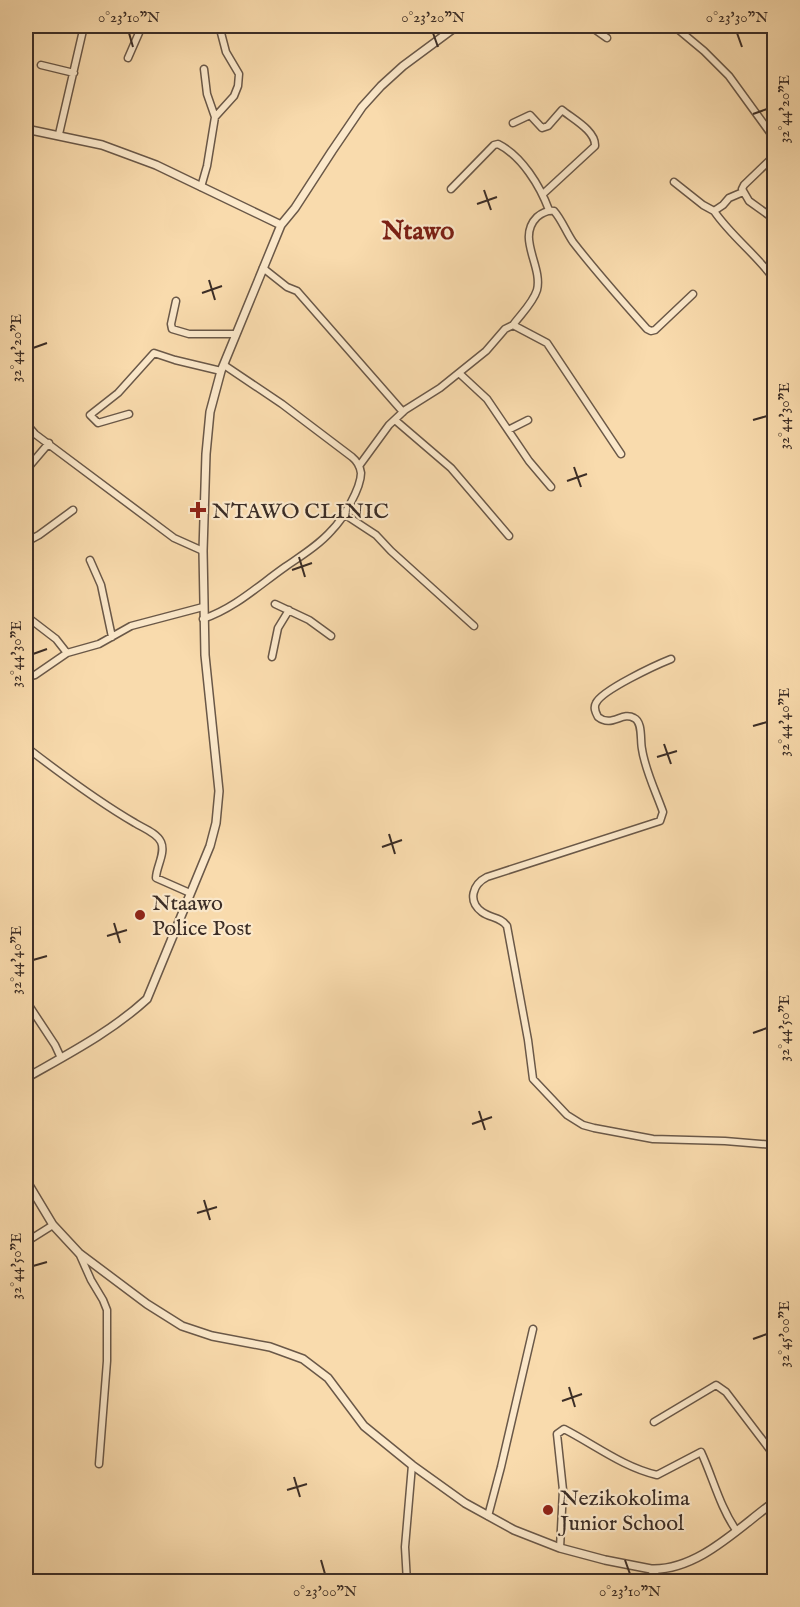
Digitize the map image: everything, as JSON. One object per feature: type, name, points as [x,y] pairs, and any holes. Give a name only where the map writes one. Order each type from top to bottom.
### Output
[{"type":"street","points":[[59,134],[84,26]]},
{"type":"street","points":[[128,58],[142,26]]},
{"type":"street","points":[[26,1078],[128,1016],[147,999],[210,846],[218,806],[218,781],[203,619],[206,454],[210,412],[223,368],[263,268],[281,225],[295,208],[363,106],[403,66],[457,26]]},
{"type":"street","points":[[590,26],[607,38]]},
{"type":"street","points":[[674,26],[729,76],[774,138]]},
{"type":"street","points":[[215,117],[234,96],[239,74],[226,52],[220,29]]},
{"type":"street","points":[[41,65],[74,73]]},
{"type":"street","points":[[201,187],[215,117],[207,94],[204,69]]},
{"type":"street","points":[[513,123],[530,115],[542,128],[548,126],[562,110],[588,131],[595,141],[595,146],[543,195]]},
{"type":"street","points":[[26,129],[59,134],[102,145],[156,165],[281,225]]},
{"type":"street","points":[[451,189],[496,144],[502,146],[530,174],[549,210]]},
{"type":"street","points":[[774,152],[772,158],[744,185],[743,192],[749,201],[774,219]]},
{"type":"street","points":[[674,182],[714,211],[724,226],[748,248],[774,279]]},
{"type":"street","points":[[714,211],[729,198],[743,192]]},
{"type":"street","points":[[359,466],[403,412],[440,388],[486,351],[504,329],[513,325],[534,299],[538,280],[528,233],[532,223],[539,215],[549,210],[554,211],[570,238],[598,274],[647,329],[655,330],[693,294]]},
{"type":"street","points":[[263,268],[287,287],[297,291],[403,412]]},
{"type":"street","points":[[176,301],[172,329],[189,334],[236,334]]},
{"type":"street","points":[[513,325],[547,343],[621,454]]},
{"type":"street","points":[[129,414],[98,423],[90,415],[118,393],[154,353],[175,360],[223,368],[282,404],[352,457],[359,466],[360,478],[356,490],[332,531],[242,600],[222,612],[203,619]]},
{"type":"street","points":[[459,373],[487,399],[529,461],[551,487]]},
{"type":"street","points":[[26,418],[27,428],[174,538],[203,551]]},
{"type":"street","points":[[395,420],[451,468],[509,536]]},
{"type":"street","points":[[508,430],[528,420]]},
{"type":"street","points":[[26,470],[49,443]]},
{"type":"street","points":[[26,542],[73,510]]},
{"type":"street","points":[[344,514],[376,535],[474,626]]},
{"type":"street","points":[[90,560],[101,585],[112,637]]},
{"type":"street","points":[[275,604],[309,620],[331,636]]},
{"type":"street","points":[[26,677],[35,675],[67,653],[99,644],[131,626],[203,607]]},
{"type":"street","points":[[272,657],[278,628],[289,610]]},
{"type":"street","points":[[26,616],[56,639],[67,653]]},
{"type":"street","points":[[671,659],[642,672],[603,695],[596,702],[595,707],[598,717],[605,721],[610,722],[625,717],[636,719],[642,750],[663,813],[660,822],[487,877],[474,887],[473,895],[477,906],[483,912],[502,920],[507,926],[525,1020],[533,1079],[567,1115],[583,1125],[594,1128],[653,1138],[774,1145]]},
{"type":"street","points":[[26,747],[125,818],[156,836],[161,841],[162,849],[156,878],[190,893]]},
{"type":"street","points":[[26,1002],[55,1045],[61,1058]]},
{"type":"street","points":[[26,1180],[53,1226],[79,1253],[147,1304],[182,1326],[212,1336],[290,1352],[314,1365],[328,1378],[364,1426],[412,1466],[465,1503],[514,1530],[560,1548],[605,1560],[651,1569],[666,1568],[701,1554],[774,1502]]},
{"type":"street","points":[[26,1242],[53,1226]]},
{"type":"street","points":[[79,1253],[91,1280],[104,1299],[107,1310],[99,1464]]},
{"type":"street","points":[[488,1516],[533,1329]]},
{"type":"street","points":[[654,1422],[716,1385],[726,1392],[774,1455]]},
{"type":"street","points":[[560,1548],[563,1490],[557,1434],[564,1429],[613,1457],[657,1475],[701,1452],[720,1495],[722,1508],[736,1530]]},
{"type":"street","points":[[406,1581],[405,1547],[412,1466]]},
{"type":"street","points":[[651,1569],[661,1581]]},
{"type":"place","name":"NTAWO CLINIC","points":[[198,510]]},
{"type":"place","name":"Ntaawo Police Post","points":[[140,915]]},
{"type":"place","name":"Nezikokolima Junior School","points":[[548,1510]]},
{"type":"district","name":"Ntawo","points":[[418,230]]}]
